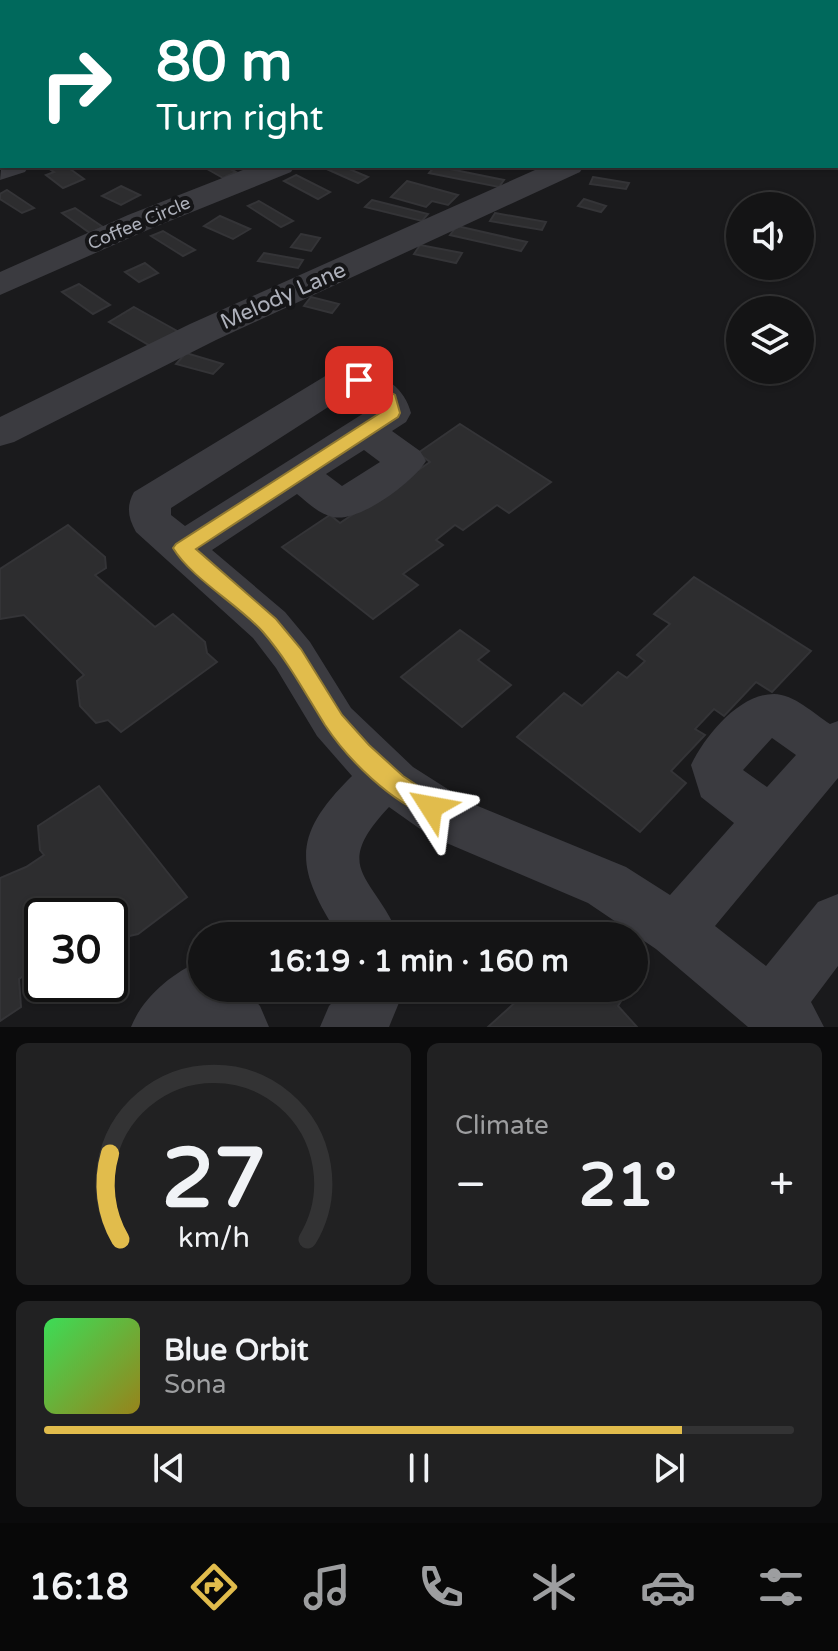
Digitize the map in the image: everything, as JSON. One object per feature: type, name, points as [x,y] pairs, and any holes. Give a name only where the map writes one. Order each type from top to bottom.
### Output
[{"type":"street","name":"Coffee Circle","points":[[0,285],[127,228],[275,168]]},
{"type":"street","name":"Melody Lane","points":[[0,433],[190,338],[565,168]]},
{"type":"street","points":[[183,548],[392,413],[389,399],[359,380],[340,383],[149,502],[151,521],[269,625],[293,655],[334,722],[387,775],[449,819],[607,885],[676,930],[782,1017],[838,921]]},
{"type":"street","points":[[676,930],[834,746],[776,714],[760,717],[716,765],[719,781],[770,820]]},
{"type":"street","points":[[362,922],[333,874],[331,848],[344,823],[387,775]]},
{"type":"street","points":[[161,1027],[205,988],[239,1027]]},
{"type":"street","points":[[350,1027],[370,1002]]},
{"type":"building","points":[[48,168],[69,168],[84,179],[63,188],[46,175],[54,172]]},
{"type":"building","points":[[206,168],[229,168],[236,172],[223,178]]},
{"type":"building","points":[[324,168],[347,168],[368,177],[358,183]]},
{"type":"building","points":[[433,168],[445,168],[504,180],[499,187],[429,173]]},
{"type":"building","points":[[296,175],[330,192],[318,199],[284,181]]},
{"type":"building","points":[[593,177],[629,183],[626,189],[590,184]]},
{"type":"building","points":[[407,181],[458,195],[448,205],[432,201],[426,207],[391,197]]},
{"type":"building","points":[[121,186],[140,195],[121,205],[102,196]]},
{"type":"building","points":[[7,190],[34,208],[22,213],[0,199],[0,194]]},
{"type":"building","points":[[584,199],[606,206],[601,212],[578,206]]},
{"type":"building","points":[[372,200],[428,214],[422,221],[365,207]]},
{"type":"building","points":[[259,201],[293,221],[281,227],[248,206]]},
{"type":"building","points":[[75,208],[103,227],[90,233],[62,213]]},
{"type":"building","points":[[495,213],[546,222],[542,230],[490,221]]},
{"type":"building","points":[[220,216],[250,229],[233,239],[204,226]]},
{"type":"building","points":[[457,226],[527,242],[521,251],[450,235]]},
{"type":"building","points":[[163,231],[195,250],[183,256],[151,236]]},
{"type":"building","points":[[301,234],[320,238],[311,251],[291,247]]},
{"type":"building","points":[[420,245],[462,253],[456,263],[414,254]]},
{"type":"building","points":[[264,253],[303,260],[298,268],[258,261]]},
{"type":"building","points":[[145,263],[158,273],[139,282],[125,272]]},
{"type":"building","points":[[79,284],[110,305],[93,314],[62,292]]},
{"type":"building","points":[[311,297],[339,304],[332,313],[304,306]]},
{"type":"building","points":[[134,307],[179,332],[154,348],[109,322]]},
{"type":"building","points":[[186,353],[223,364],[213,374],[176,364]]},
{"type":"building","points":[[460,424],[551,482],[509,513],[497,505],[463,530],[455,525],[436,540],[443,545],[403,574],[418,585],[373,619],[282,547],[330,515],[340,523],[430,462],[418,453]]},
{"type":"building","points":[[68,525],[105,557],[106,568],[95,575],[155,627],[173,614],[205,642],[207,653],[217,662],[121,732],[108,720],[96,723],[80,706],[77,681],[84,675],[24,615],[0,619],[0,569]]},
{"type":"building","points":[[694,577],[811,651],[772,692],[756,682],[724,716],[714,709],[695,729],[705,735],[671,771],[686,783],[640,832],[517,737],[564,693],[582,706],[618,672],[627,678],[645,661],[637,655],[670,624],[654,614]]},
{"type":"building","points":[[460,630],[489,651],[478,660],[511,685],[462,727],[401,677]]},
{"type":"building","points":[[99,786],[187,897],[138,934],[128,936],[128,898],[24,898],[24,976],[19,979],[21,1007],[0,1021],[0,878],[44,855],[40,850],[38,826]]},
{"type":"building","points":[[516,1002],[620,1002],[618,1006],[637,1027],[488,1027]]},
{"type":"route","points":[[359,380],[389,399],[392,413],[183,548],[269,625],[293,655],[334,722],[361,752],[395,783],[431,807]]}]
